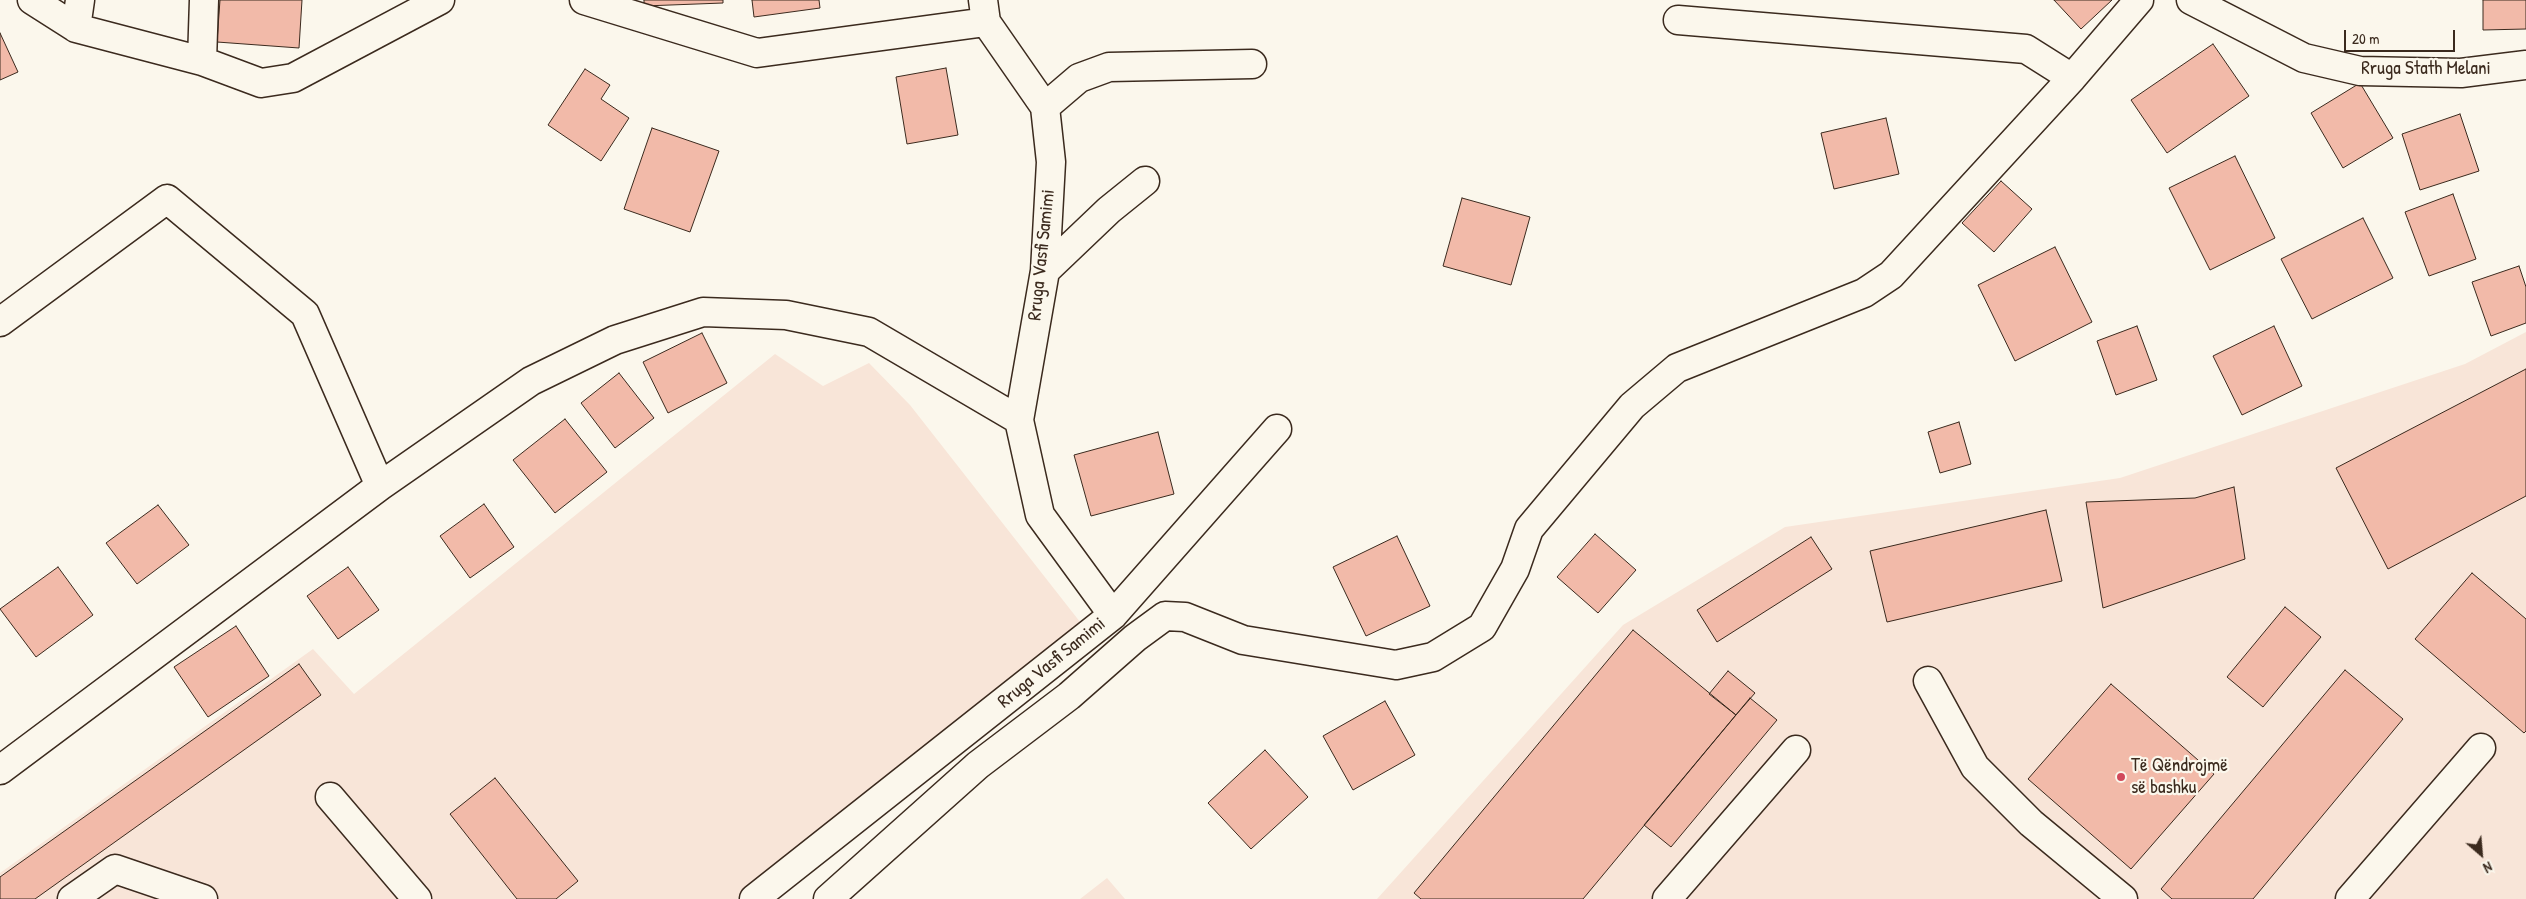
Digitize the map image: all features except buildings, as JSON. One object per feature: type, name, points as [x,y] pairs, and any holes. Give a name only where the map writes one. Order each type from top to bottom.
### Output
[{"type":"street","points":[[32,0],[76,28],[202,62],[261,83],[293,78],[440,0]]},
{"type":"street","points":[[76,28],[80,0]]},
{"type":"street","points":[[202,62],[204,0]]},
{"type":"street","points":[[584,0],[611,4],[757,52],[984,11]]},
{"type":"street","points":[[828,899],[978,765],[1069,696],[1135,638],[1165,616],[1185,617],[1244,640],[1396,665],[1433,656],[1482,627],[1515,569],[1529,529],[1632,406],[1677,368],[1864,292],[1891,275],[2072,78],[2139,0]]},
{"type":"street","name":"Rruga Stath Melani","points":[[2191,0],[2304,58],[2360,71],[2461,73],[2526,65]]},
{"type":"street","name":"Rruga Vasfi Samimi","points":[[754,899],[1112,615],[1040,515],[1019,420],[1045,271],[1052,162],[1045,107],[984,11]]},
{"type":"street","points":[[1678,20],[2026,50],[2072,78]]},
{"type":"street","points":[[1045,107],[1079,78],[1109,67],[1252,64]]},
{"type":"street","points":[[1045,271],[1109,210],[1145,181]]},
{"type":"street","points":[[0,322],[167,199],[305,314],[380,486]]},
{"type":"street","points":[[0,770],[380,486],[531,381],[615,340],[703,312],[786,315],[869,332],[1019,420]]},
{"type":"street","points":[[1112,615],[1277,429]]},
{"type":"street","points":[[1928,681],[1975,767],[2031,823],[2123,899]]},
{"type":"street","points":[[2350,899],[2481,748]]},
{"type":"street","points":[[1667,899],[1796,750]]},
{"type":"street","points":[[330,797],[417,899]]},
{"type":"street","points":[[72,899],[115,869],[203,899]]},
{"type":"shaded area","points":[[2526,332],[2526,899],[1377,899],[1623,625],[1785,527],[2120,478],[2465,364]]},
{"type":"shaded area","points":[[775,354],[823,386],[869,363],[910,405],[1084,627],[737,899],[0,899],[0,873],[313,649],[354,694]]},
{"type":"shaded area","points":[[1107,878],[1125,899],[1080,899]]},
{"type":"place","name":"Të Qëndrojmë së bashku","points":[[2121,777]]}]
